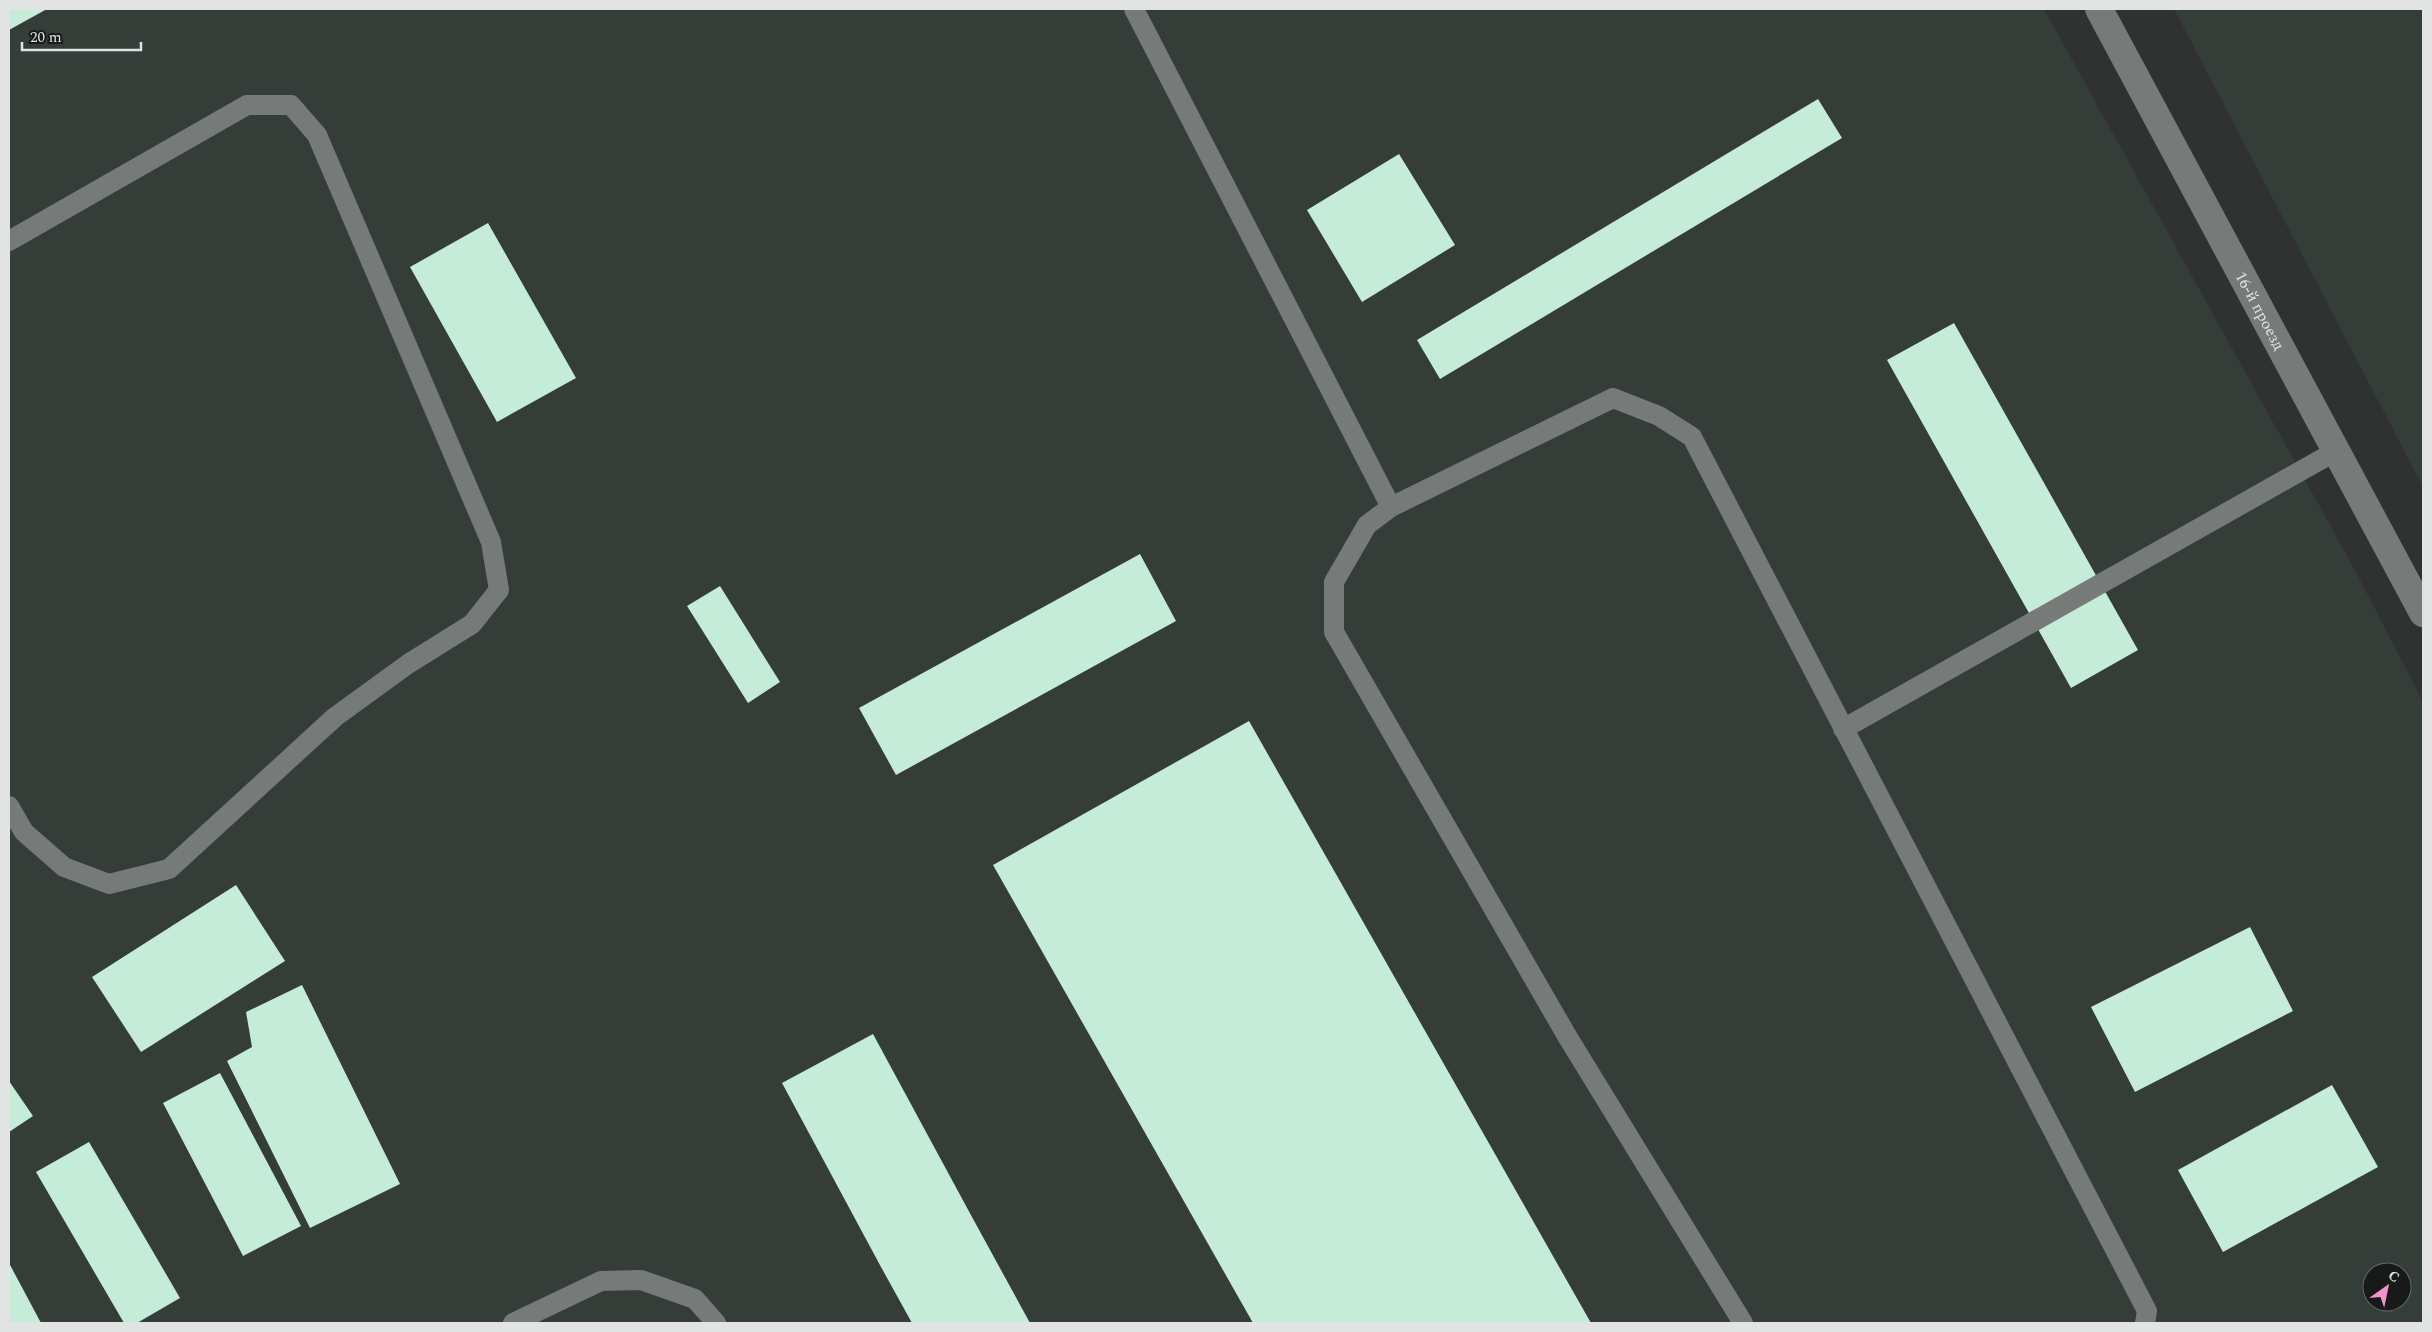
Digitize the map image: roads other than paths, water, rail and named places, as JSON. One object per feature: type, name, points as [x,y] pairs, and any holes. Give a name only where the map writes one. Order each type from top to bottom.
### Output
[{"type":"street","name":"16-й проезд","points":[[2099,9],[2423,613]]},
{"type":"lane","points":[[1134,9],[1391,507]]},
{"type":"lane","points":[[9,241],[247,105],[291,105],[316,135],[491,542],[499,590],[472,624],[408,664],[335,717],[168,869],[109,884],[64,867],[24,832],[9,806]]},
{"type":"lane","points":[[1743,1323],[1567,1036],[1334,632],[1334,582],[1367,525],[1391,507],[1613,398],[1659,416],[1692,438],[2148,1310],[2145,1323]]},
{"type":"lane","points":[[1843,729],[2336,451]]},
{"type":"lane","points":[[513,1323],[601,1281],[641,1280],[695,1298],[716,1323]]}]
